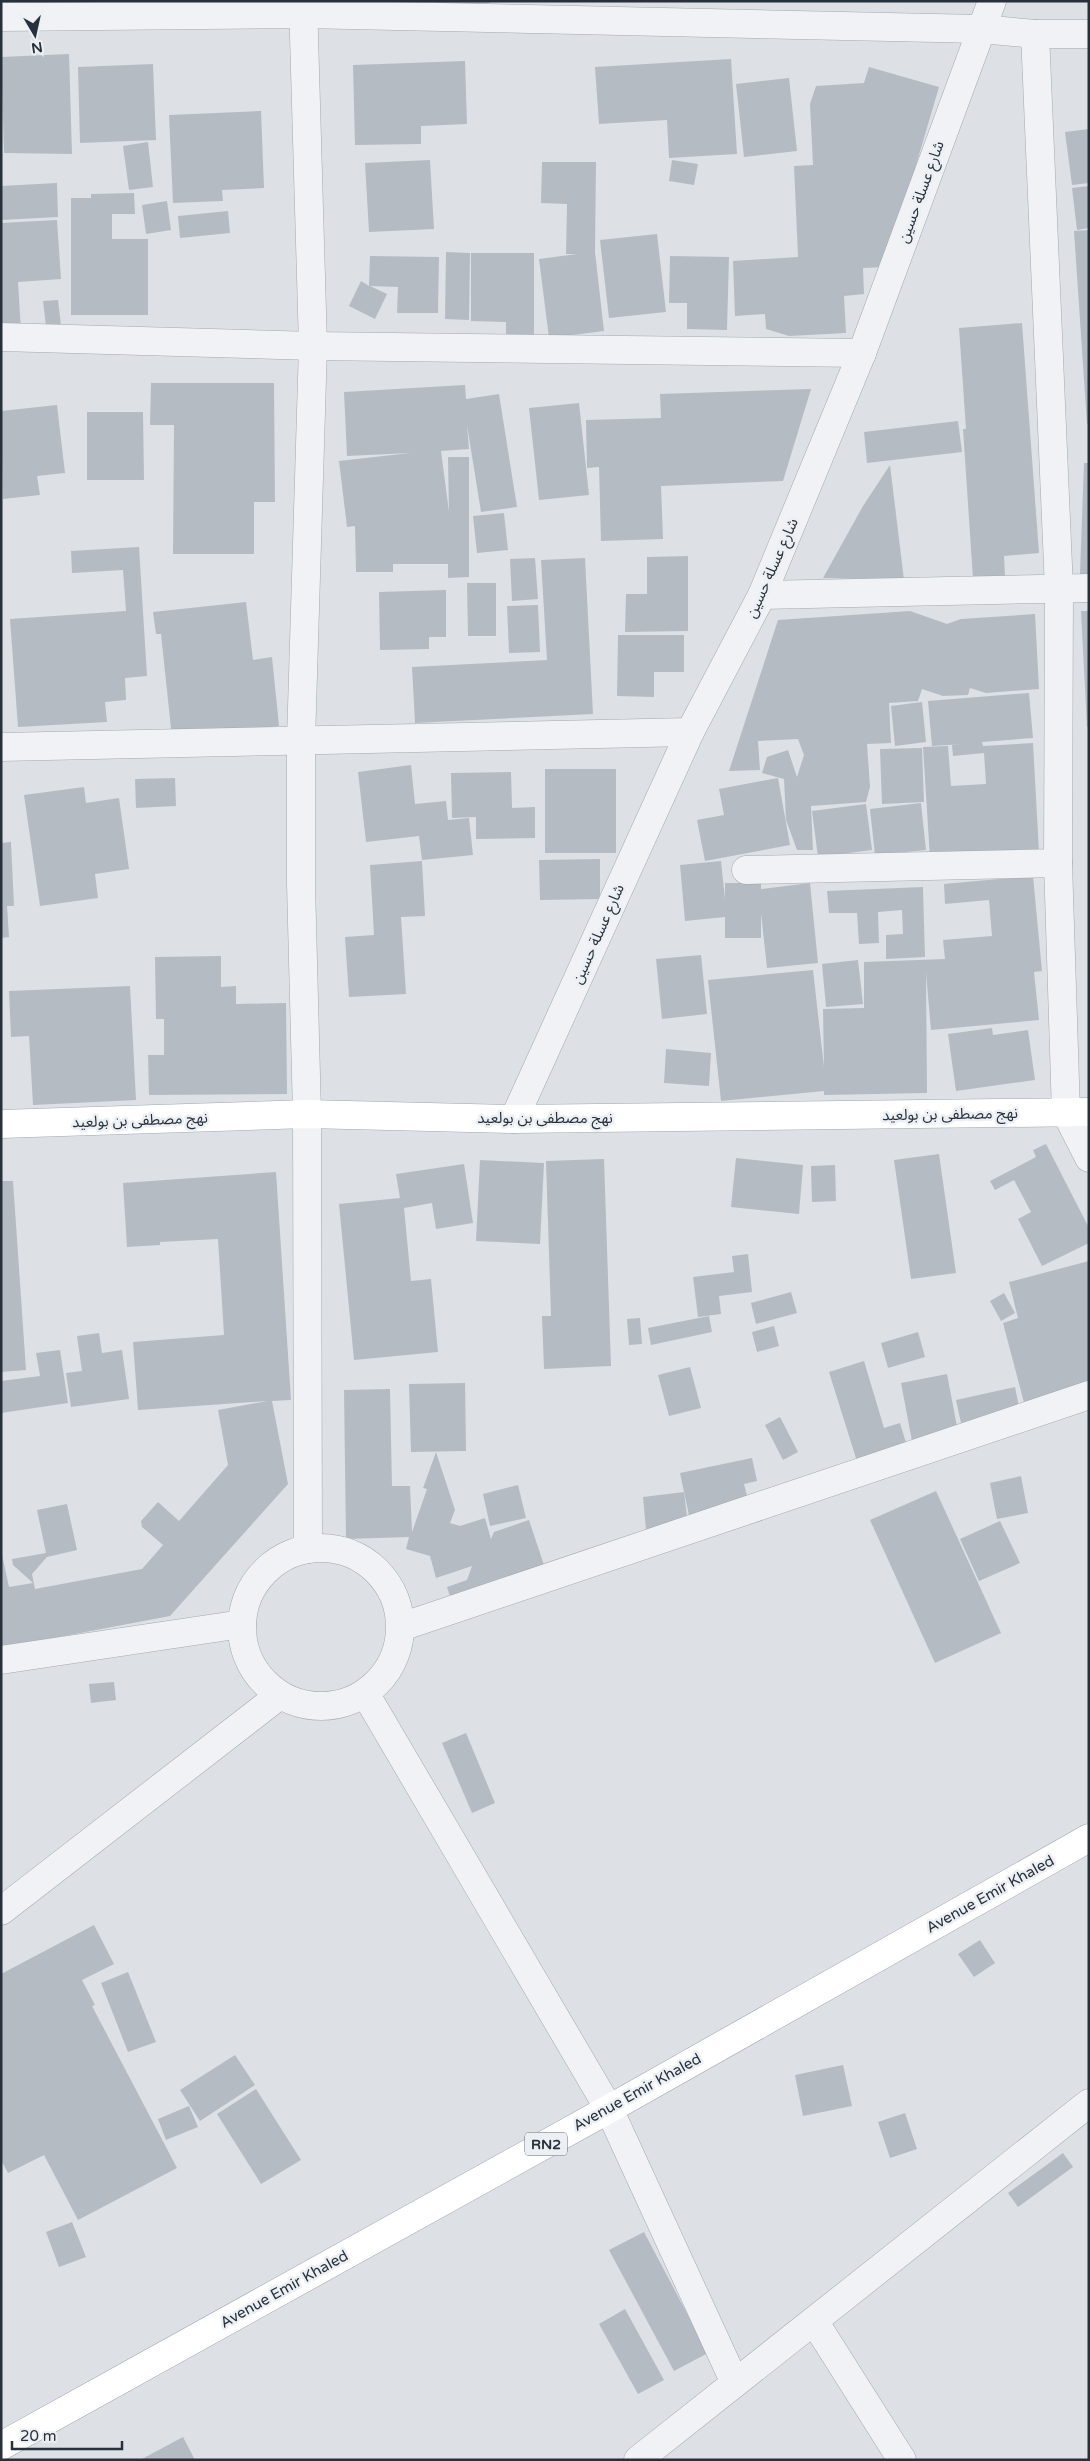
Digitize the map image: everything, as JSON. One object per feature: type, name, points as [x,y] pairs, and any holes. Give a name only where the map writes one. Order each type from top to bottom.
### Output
[{"type":"main road","name":"نهج مصطفى بن بولعيد","points":[[1,1124],[307,1114],[514,1119],[1077,1113]]},
{"type":"main road","name":"Avenue Emir Khaled","points":[[1,2446],[609,2109],[1089,1838]]},
{"type":"street","name":"شارع عسلة حسين","points":[[514,1119],[690,732],[762,595],[862,353],[992,1]]},
{"type":"street","points":[[304,8],[313,346],[301,741],[301,884],[307,1114],[308,1549]]},
{"type":"street","points":[[1,17],[304,8],[981,29],[1035,34],[1089,34]]},
{"type":"street","points":[[1035,34],[1060,589],[1058,864],[1077,1113],[1089,1158]]},
{"type":"street","points":[[1,337],[313,346],[862,353]]},
{"type":"street","points":[[762,595],[1089,588]]},
{"type":"street","points":[[1,747],[690,732]]},
{"type":"street","points":[[746,870],[1058,864]]},
{"type":"street","points":[[401,1627],[1089,1395]]},
{"type":"street","points":[[282,1558],[307,1458]]},
{"type":"street","points":[[308,1549],[334,1549],[360,1558],[382,1575],[396,1600],[401,1627],[397,1650],[385,1674],[365,1693],[334,1705],[306,1705],[280,1695],[258,1675],[246,1651],[242,1624],[247,1600],[260,1576],[282,1558],[308,1549]]},
{"type":"street","points":[[1,1660],[242,1624]]},
{"type":"street","points":[[365,1693],[609,2109],[735,2383]]},
{"type":"street","points":[[1,1911],[280,1695]]},
{"type":"street","points":[[638,2460],[1088,2105]]},
{"type":"street","points":[[814,2320],[902,2460]]},
{"type":"building","points":[[437,1],[490,1],[490,3],[437,7]]},
{"type":"building","points":[[69,54],[72,154],[4,153],[1,57]]},
{"type":"building","points":[[731,59],[737,154],[669,158],[667,120],[599,124],[595,67]]},
{"type":"building","points":[[465,61],[467,124],[421,126],[421,144],[355,145],[353,65]]},
{"type":"building","points":[[153,64],[156,140],[80,143],[78,67]]},
{"type":"building","points":[[869,67],[939,87],[886,267],[863,268],[864,294],[844,296],[846,333],[789,336],[766,329],[765,314],[735,316],[733,261],[798,257],[794,166],[813,165],[810,104],[816,86],[864,83]]},
{"type":"building","points":[[789,78],[797,151],[744,157],[736,84]]},
{"type":"building","points":[[261,111],[264,188],[222,190],[223,201],[173,203],[169,115]]},
{"type":"building","points":[[1089,129],[1089,183],[1072,185],[1065,132]]},
{"type":"building","points":[[148,142],[153,187],[129,190],[123,146]]},
{"type":"building","points":[[430,160],[434,229],[369,232],[365,163]]},
{"type":"building","points":[[672,160],[698,164],[694,185],[669,181]]},
{"type":"building","points":[[542,162],[596,162],[595,252],[604,331],[549,338],[539,259],[577,254],[566,254],[567,204],[541,203]]},
{"type":"building","points":[[57,183],[58,217],[1,220],[1,186]]},
{"type":"building","points":[[1089,186],[1089,228],[1077,230],[1072,188]]},
{"type":"building","points":[[134,193],[135,214],[112,214],[112,239],[148,239],[148,315],[71,315],[71,198],[91,198],[91,194]]},
{"type":"building","points":[[167,201],[171,230],[146,234],[142,205]]},
{"type":"building","points":[[228,211],[230,233],[180,238],[178,216]]},
{"type":"building","points":[[57,220],[61,279],[18,282],[21,331],[1,332],[1,223]]},
{"type":"building","points":[[1089,230],[1089,424],[1087,424],[1074,231]]},
{"type":"building","points":[[657,234],[666,312],[609,318],[600,240]]},
{"type":"building","points":[[446,252],[470,253],[469,320],[445,319]]},
{"type":"building","points":[[471,253],[534,253],[534,336],[506,336],[506,322],[471,321]]},
{"type":"building","points":[[370,256],[439,257],[438,313],[397,313],[398,287],[370,286],[387,294],[375,319],[349,306],[361,281],[369,286]]},
{"type":"building","points":[[670,256],[729,257],[727,330],[687,329],[687,303],[669,303]]},
{"type":"building","points":[[58,300],[61,325],[46,326],[43,301]]},
{"type":"building","points":[[1022,323],[1039,553],[1004,556],[1005,576],[973,579],[963,429],[966,429],[959,328]]},
{"type":"building","points":[[151,383],[274,383],[275,502],[254,502],[254,554],[173,554],[174,425],[150,425]]},
{"type":"building","points":[[465,385],[466,399],[499,394],[517,507],[481,512],[467,425],[469,449],[441,451],[449,512],[448,457],[469,457],[469,577],[448,578],[448,564],[393,564],[393,572],[356,572],[355,526],[347,527],[339,461],[410,453],[347,456],[344,392]]},
{"type":"building","points":[[811,389],[783,481],[661,486],[663,539],[601,541],[599,467],[587,468],[586,420],[661,418],[660,394]]},
{"type":"building","points":[[579,403],[589,495],[539,500],[529,408]]},
{"type":"building","points":[[57,405],[65,473],[37,476],[40,495],[3,499],[1,411]]},
{"type":"building","points":[[87,412],[143,412],[144,480],[87,480]]},
{"type":"building","points":[[958,421],[962,452],[867,463],[864,432]]},
{"type":"building","points":[[1084,463],[1089,463],[1089,574],[1080,574]]},
{"type":"building","points":[[890,465],[904,580],[823,578],[863,506]]},
{"type":"building","points":[[504,513],[508,550],[477,553],[473,516]]},
{"type":"building","points":[[139,547],[147,676],[125,678],[126,700],[105,702],[107,722],[18,727],[10,619],[126,611],[123,570],[72,573],[71,551]]},
{"type":"building","points":[[688,556],[688,631],[625,632],[626,594],[647,594],[647,557]]},
{"type":"building","points":[[535,558],[538,599],[512,601],[510,559]]},
{"type":"building","points":[[585,558],[593,714],[415,723],[412,667],[547,660],[541,560]]},
{"type":"building","points":[[467,583],[496,583],[496,636],[468,636]]},
{"type":"building","points":[[446,590],[446,637],[429,637],[429,649],[380,650],[379,592]]},
{"type":"building","points":[[246,602],[253,660],[272,657],[279,726],[172,738],[161,634],[156,634],[153,612]]},
{"type":"building","points":[[538,605],[540,652],[509,653],[507,606]]},
{"type":"building","points":[[910,611],[947,624],[961,619],[1035,614],[1039,689],[986,693],[970,688],[968,695],[943,696],[922,689],[918,701],[889,703],[891,743],[867,744],[870,787],[866,802],[811,806],[813,850],[797,850],[786,820],[784,779],[762,773],[767,757],[788,750],[797,777],[804,755],[798,739],[758,741],[760,770],[729,771],[778,620]]},
{"type":"building","points":[[1081,611],[1089,611],[1089,727],[1087,727]]},
{"type":"building","points":[[618,635],[684,635],[684,672],[654,672],[654,697],[617,696]]},
{"type":"building","points":[[1029,693],[1033,738],[982,742],[983,746],[1033,743],[1039,852],[930,858],[923,747],[948,746],[951,786],[986,784],[984,753],[953,756],[952,745],[964,744],[932,746],[928,701]]},
{"type":"building","points":[[922,702],[926,742],[895,746],[891,706]]},
{"type":"building","points":[[922,748],[924,802],[882,804],[880,749]]},
{"type":"building","points":[[411,765],[415,804],[446,801],[448,820],[469,818],[473,855],[422,860],[419,836],[366,842],[358,772]]},
{"type":"building","points":[[545,769],[616,769],[616,853],[545,853]]},
{"type":"building","points":[[511,772],[512,808],[535,807],[535,838],[476,839],[476,817],[452,818],[451,773]]},
{"type":"building","points":[[175,778],[176,806],[136,808],[135,779]]},
{"type":"building","points":[[778,778],[790,845],[705,861],[697,820],[724,815],[719,789]]},
{"type":"building","points":[[84,787],[86,803],[119,798],[129,869],[95,874],[98,898],[40,906],[24,795]]},
{"type":"building","points":[[921,803],[926,850],[875,855],[870,809]]},
{"type":"building","points":[[866,804],[872,850],[818,857],[812,811]]},
{"type":"building","points":[[11,842],[14,906],[7,906],[9,937],[1,938],[1,843]]},
{"type":"building","points":[[600,859],[600,899],[540,900],[539,860]]},
{"type":"building","points":[[422,861],[425,916],[401,917],[406,994],[349,997],[345,937],[374,935],[370,865]]},
{"type":"building","points":[[721,861],[725,899],[725,883],[761,883],[761,889],[810,883],[818,963],[767,968],[761,913],[761,938],[725,938],[725,917],[685,921],[680,865]]},
{"type":"building","points":[[1033,876],[1042,971],[1034,972],[1039,1020],[931,1030],[926,973],[927,1093],[824,1095],[824,1091],[721,1101],[708,980],[813,970],[824,1067],[823,1009],[864,1008],[864,962],[945,959],[943,940],[992,936],[989,900],[945,904],[944,884]]},
{"type":"building","points":[[923,887],[925,957],[886,959],[886,935],[903,934],[902,910],[878,912],[879,943],[859,944],[857,913],[829,913],[827,891]]},
{"type":"building","points":[[701,955],[707,1014],[662,1019],[656,959]]},
{"type":"building","points":[[221,956],[221,987],[236,986],[236,1004],[286,1003],[287,1094],[149,1095],[148,1055],[164,1055],[164,1019],[156,1019],[155,957]]},
{"type":"building","points":[[858,960],[863,1004],[826,1007],[822,964]]},
{"type":"building","points":[[130,986],[136,1100],[33,1105],[29,1036],[11,1037],[9,991]]},
{"type":"building","points":[[992,1028],[993,1035],[1028,1030],[1035,1080],[956,1091],[948,1034]]},
{"type":"building","points":[[666,1049],[711,1053],[709,1086],[664,1083]]},
{"type":"building","points":[[1046,1144],[1089,1228],[1089,1243],[1042,1266],[1018,1219],[1031,1212],[1014,1180],[995,1190],[990,1181],[1036,1157],[1033,1150]]},
{"type":"building","points":[[939,1154],[956,1273],[911,1279],[894,1160]]},
{"type":"building","points":[[736,1158],[803,1165],[799,1214],[731,1207]]},
{"type":"building","points":[[604,1159],[611,1366],[544,1369],[542,1316],[551,1316],[546,1161]]},
{"type":"building","points":[[480,1160],[544,1163],[540,1244],[476,1241]]},
{"type":"building","points":[[464,1164],[473,1223],[436,1229],[432,1203],[404,1208],[411,1281],[431,1279],[438,1352],[354,1360],[339,1204],[400,1198],[396,1174]]},
{"type":"building","points":[[835,1165],[836,1201],[812,1202],[811,1166]]},
{"type":"building","points":[[276,1172],[291,1400],[272,1401],[288,1484],[170,1616],[1,1648],[1,1550],[9,1587],[33,1583],[13,1565],[12,1559],[46,1553],[37,1510],[67,1504],[77,1550],[47,1557],[32,1574],[35,1589],[142,1569],[163,1545],[142,1527],[141,1521],[158,1502],[179,1521],[228,1465],[218,1410],[267,1401],[138,1410],[133,1342],[224,1335],[218,1239],[160,1242],[160,1245],[127,1247],[123,1183]]},
{"type":"building","points":[[1,1181],[13,1181],[26,1370],[1,1372]]},
{"type":"building","points":[[748,1254],[752,1292],[719,1296],[721,1314],[698,1317],[693,1277],[734,1272],[732,1256]]},
{"type":"building","points":[[1089,1261],[1089,1398],[1027,1414],[1003,1323],[1018,1318],[1009,1282]]},
{"type":"building","points":[[791,1292],[797,1313],[756,1324],[751,1303]]},
{"type":"building","points":[[1004,1293],[1015,1313],[1001,1321],[990,1301]]},
{"type":"building","points":[[709,1316],[712,1332],[651,1345],[648,1328]]},
{"type":"building","points":[[640,1318],[642,1344],[629,1345],[627,1319]]},
{"type":"building","points":[[774,1326],[779,1346],[757,1352],[752,1332]]},
{"type":"building","points":[[918,1332],[925,1357],[888,1368],[881,1343]]},
{"type":"building","points":[[99,1333],[102,1353],[122,1350],[129,1399],[71,1407],[66,1373],[82,1371],[77,1336]]},
{"type":"building","points":[[60,1350],[68,1403],[1,1413],[1,1381],[40,1376],[36,1353]]},
{"type":"building","points":[[864,1361],[884,1428],[900,1423],[910,1456],[860,1471],[829,1372]]},
{"type":"building","points":[[690,1367],[701,1408],[669,1416],[658,1375]]},
{"type":"building","points":[[947,1374],[958,1432],[912,1441],[901,1383]]},
{"type":"building","points":[[465,1383],[466,1451],[411,1452],[409,1384]]},
{"type":"building","points":[[1015,1387],[1020,1412],[961,1423],[956,1400]]},
{"type":"building","points":[[390,1389],[392,1486],[410,1486],[412,1532],[427,1489],[423,1488],[436,1452],[455,1510],[450,1523],[460,1526],[485,1518],[491,1539],[494,1532],[529,1520],[548,1577],[454,1608],[447,1587],[467,1580],[472,1566],[436,1578],[430,1556],[406,1549],[409,1537],[346,1539],[344,1390]]},
{"type":"building","points":[[780,1417],[798,1452],[783,1460],[765,1425]]},
{"type":"building","points":[[752,1458],[757,1481],[744,1484],[750,1508],[690,1520],[680,1473]]},
{"type":"building","points":[[1021,1476],[1028,1513],[997,1519],[990,1483]]},
{"type":"building","points":[[518,1485],[526,1518],[490,1526],[483,1494]]},
{"type":"building","points":[[936,1491],[1001,1633],[935,1663],[870,1520]]},
{"type":"building","points":[[684,1492],[688,1525],[646,1530],[643,1497]]},
{"type":"building","points":[[1000,1521],[1020,1563],[979,1581],[960,1539]]},
{"type":"building","points":[[114,1682],[116,1700],[91,1703],[89,1684]]},
{"type":"building","points":[[466,1733],[495,1803],[472,1813],[442,1743]]},
{"type":"building","points":[[94,1925],[114,1964],[82,1980],[95,2005],[92,2006],[177,2168],[78,2220],[44,2155],[8,2173],[1,2160],[1,1974]]},
{"type":"building","points":[[980,1940],[995,1963],[974,1977],[958,1954]]},
{"type":"building","points":[[128,1972],[156,2042],[128,2052],[101,1983]]},
{"type":"building","points":[[235,2055],[255,2085],[200,2121],[180,2090]]},
{"type":"building","points":[[843,2065],[852,2106],[803,2116],[795,2075]]},
{"type":"building","points":[[256,2089],[301,2160],[261,2184],[217,2114]]},
{"type":"building","points":[[189,2106],[198,2127],[166,2140],[158,2119]]},
{"type":"building","points":[[905,2113],[917,2149],[890,2158],[878,2122]]},
{"type":"building","points":[[1063,2153],[1073,2167],[1018,2207],[1008,2193]]},
{"type":"building","points":[[72,2222],[86,2257],[59,2267],[46,2232]]},
{"type":"building","points":[[644,2232],[708,2353],[674,2371],[609,2250]]},
{"type":"building","points":[[625,2309],[664,2380],[638,2394],[599,2324]]},
{"type":"building","points":[[183,2437],[195,2460],[140,2460]]}]
